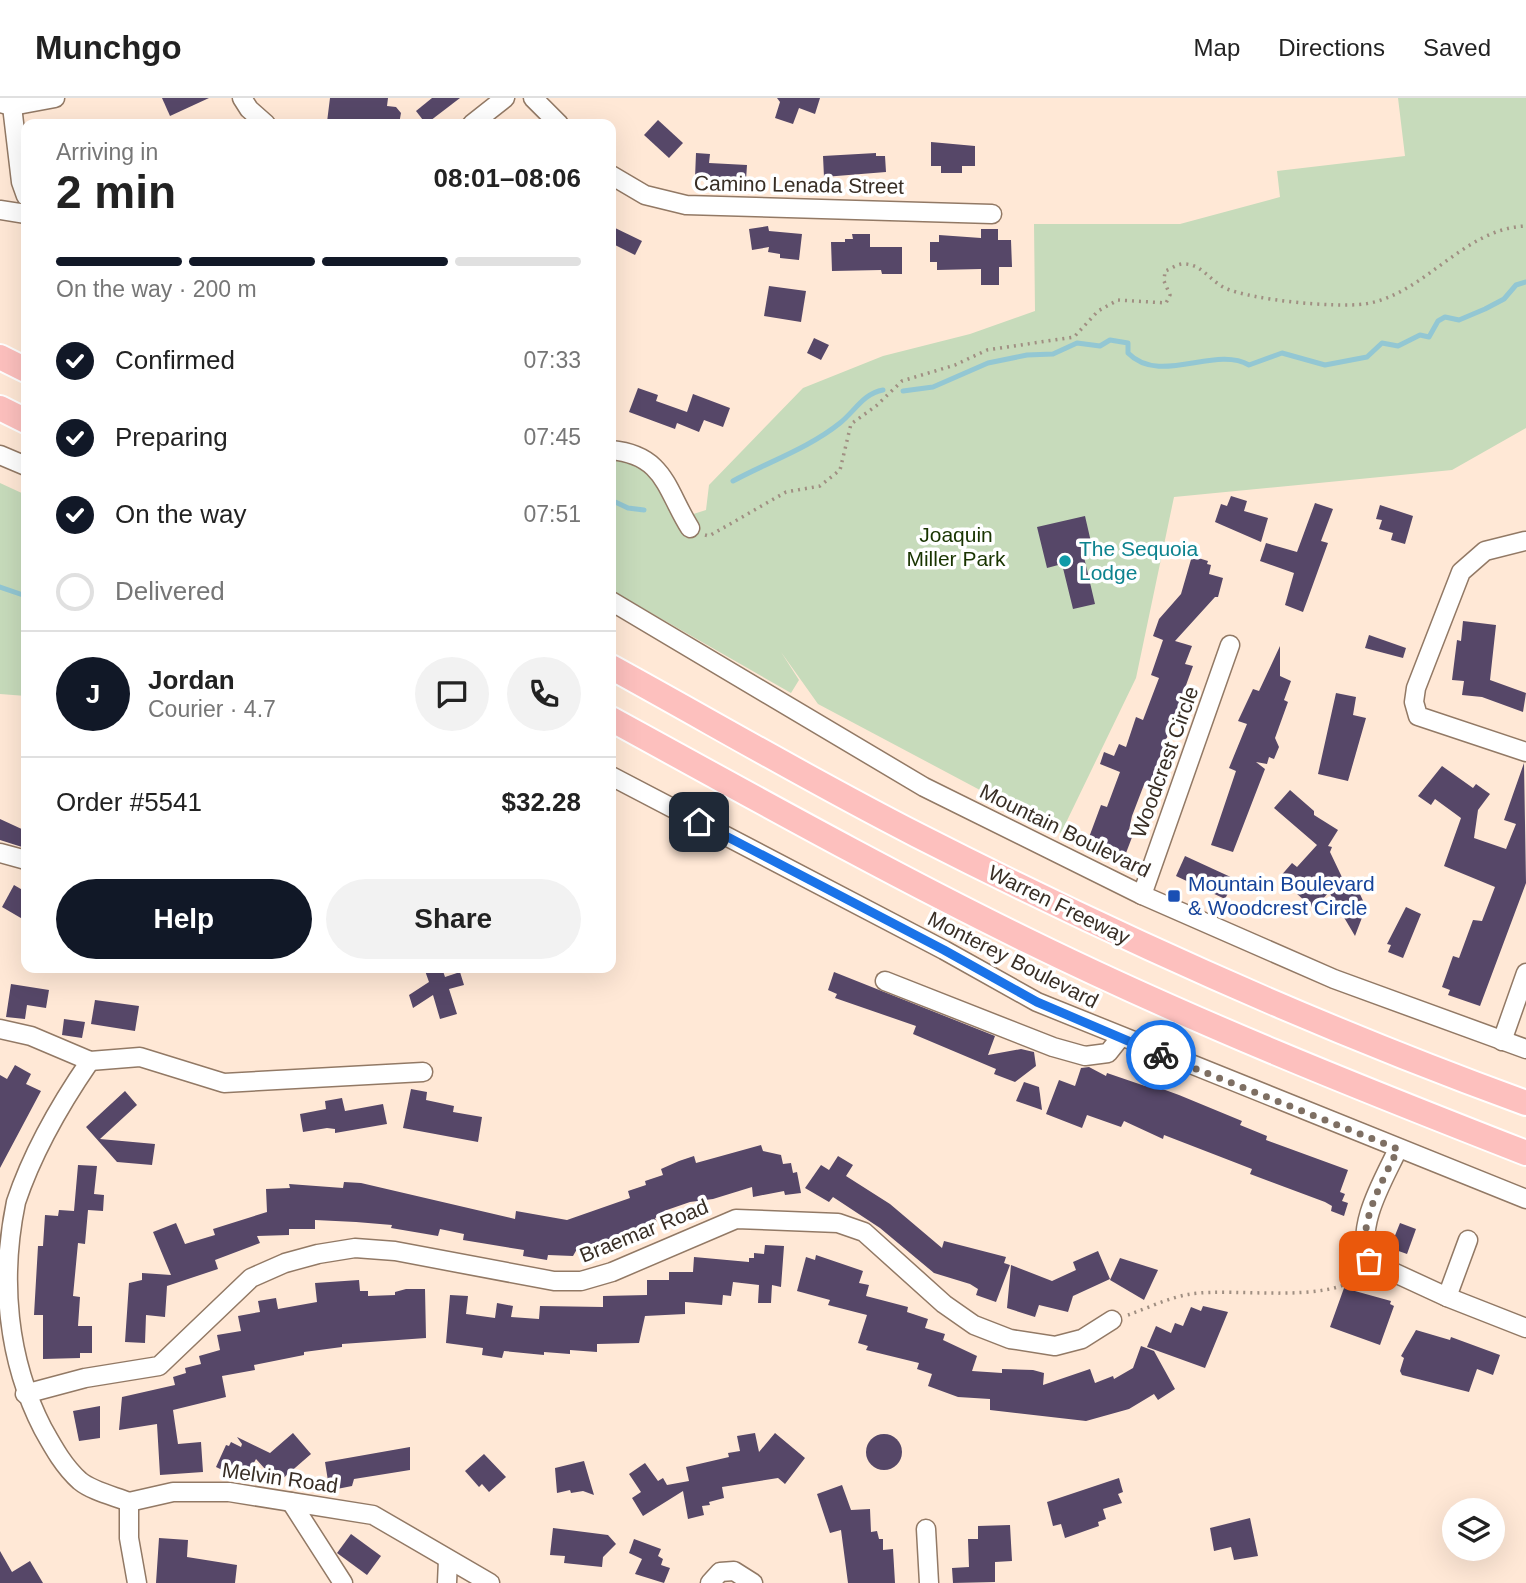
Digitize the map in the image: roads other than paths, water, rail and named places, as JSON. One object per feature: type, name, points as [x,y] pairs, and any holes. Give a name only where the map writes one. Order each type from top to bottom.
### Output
[{"type":"highway","points":[[0,357],[21,368]]},
{"type":"highway","points":[[0,411],[21,421]]},
{"type":"highway","name":"Warren Freeway","points":[[616,670],[914,833],[1059,906],[1313,1021],[1526,1103]]},
{"type":"highway","points":[[616,722],[893,874],[1026,941],[1293,1062],[1526,1153]]},
{"type":"street","points":[[21,182],[6,104],[55,98]]},
{"type":"street","points":[[242,98],[260,119]]},
{"type":"street","points":[[478,119],[505,98]]},
{"type":"street","points":[[533,98],[554,119]]},
{"type":"street","name":"Camino Lenada Street","points":[[616,178],[645,195],[686,205],[992,214]]},
{"type":"street","points":[[0,210],[21,213]]},
{"type":"street","points":[[616,451],[652,462],[672,488],[691,528]]},
{"type":"street","points":[[0,455],[21,464]]},
{"type":"street","points":[[1525,541],[1485,551],[1461,572],[1452,586],[1416,688],[1414,702],[1418,716],[1526,751]]},
{"type":"street","name":"Mountain Boulevard","points":[[616,604],[924,787],[1142,895],[1334,979],[1526,1049]]},
{"type":"street","name":"Woodcrest Circle","points":[[1142,895],[1230,645]]},
{"type":"street","name":"Monterey Boulevard","points":[[616,779],[944,950],[1037,1002],[1120,1038],[1526,1199]]},
{"type":"street","points":[[0,853],[21,859]]},
{"type":"street","points":[[1503,1041],[1526,973]]},
{"type":"street","points":[[885,981],[1035,1040],[1085,1056],[1108,1053],[1120,1038]]},
{"type":"street","points":[[0,1030],[31,1036],[90,1061],[140,1056],[225,1083],[423,1072]]},
{"type":"street","points":[[90,1061],[63,1101],[36,1151],[16,1204],[8,1235],[5,1263],[9,1342],[25,1394],[55,1451],[81,1481],[129,1502],[129,1538],[137,1583]]},
{"type":"street","points":[[1398,1149],[1366,1227],[1365,1251],[1369,1261],[1447,1297],[1526,1328]]},
{"type":"street","name":"Braemar Road","points":[[25,1394],[85,1378],[159,1366],[251,1278],[285,1263],[318,1254],[355,1248],[395,1251],[554,1281],[581,1281],[612,1272],[736,1219],[838,1223],[864,1232],[944,1304],[974,1325],[1010,1339],[1055,1346],[1082,1339],[1112,1320]]},
{"type":"street","points":[[1447,1297],[1468,1240]]},
{"type":"street","name":"Melvin Road","points":[[129,1502],[195,1490],[229,1492],[373,1515],[490,1583]]},
{"type":"street","points":[[290,1502],[343,1583]]},
{"type":"street","points":[[926,1529],[929,1583]]},
{"type":"street","points":[[447,1583],[448,1560]]},
{"type":"street","points":[[710,1583],[720,1572],[734,1571],[753,1583]]},
{"type":"waterway","points":[[903,391],[933,387],[988,363],[1027,355],[1053,354],[1077,343],[1100,346],[1110,340],[1128,343],[1128,353],[1141,362],[1156,366],[1220,359],[1249,365],[1282,353],[1325,365],[1367,357],[1382,343],[1398,346],[1420,335],[1429,337],[1438,321],[1445,317],[1459,320],[1485,309],[1504,299],[1516,285],[1526,282]]},
{"type":"waterway","points":[[733,481],[815,440],[840,423],[870,395],[883,390]]},
{"type":"waterway","points":[[616,502],[628,508],[644,510]]},
{"type":"waterway","points":[[0,587],[21,594]]},
{"type":"place","name":"The Sequoia Lodge","points":[[1065,561]]},
{"type":"place","name":"Mountain Boulevard & Woodcrest Circle","points":[[1174,896]]},
{"type":"park label","name":"Joaquin Miller Park","points":[[956,547]]}]
